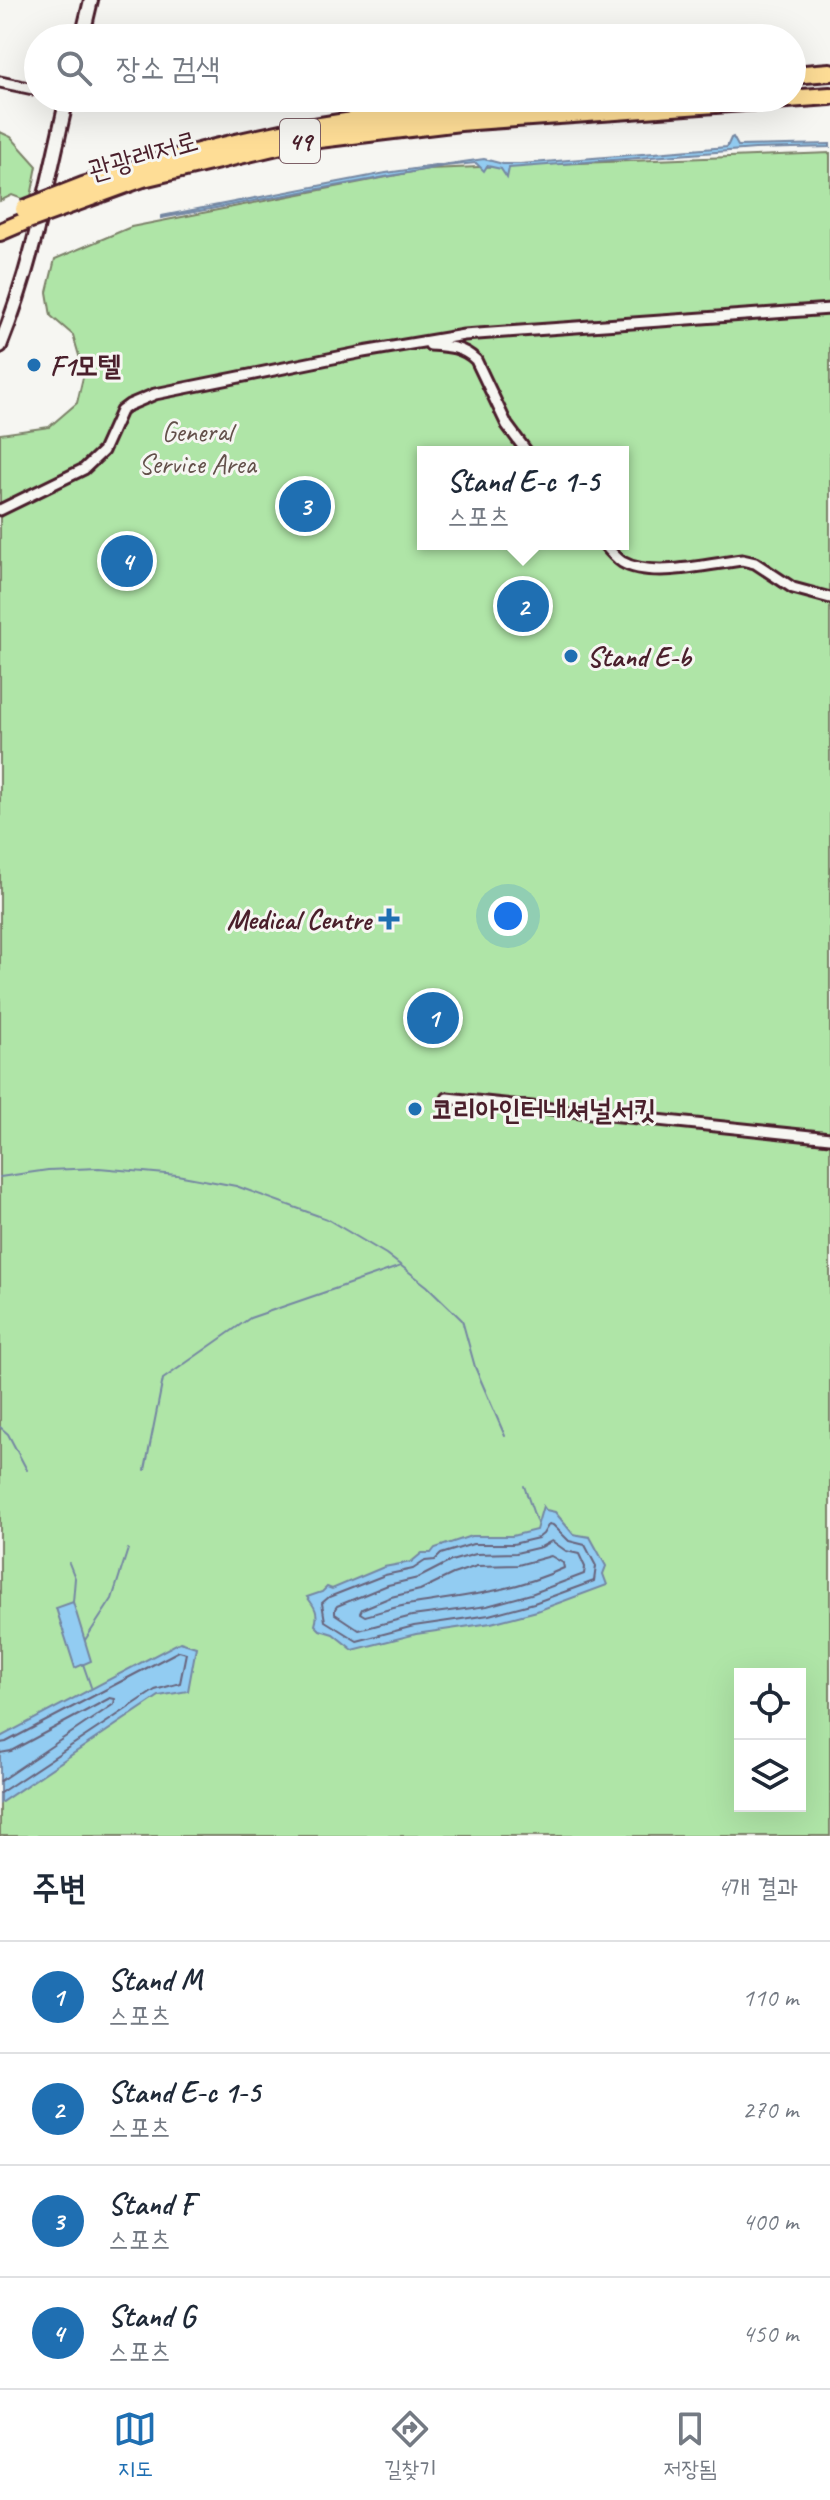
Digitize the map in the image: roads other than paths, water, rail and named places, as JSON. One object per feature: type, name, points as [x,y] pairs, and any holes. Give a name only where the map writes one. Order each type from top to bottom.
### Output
[{"type":"highway","points":[[806,74],[830,72]]},
{"type":"highway","points":[[806,89],[830,87]]},
{"type":"highway","name":"관광레저로","points":[[806,97],[830,96]]},
{"type":"highway","points":[[806,105],[830,104]]},
{"type":"highway","name":"관광레저로","points":[[0,232],[26,214],[83,186],[142,173],[208,148],[382,117],[519,112]]},
{"type":"highway","name":"관광레저로","points":[[0,221],[26,214]]},
{"type":"street","points":[[85,24],[91,0]]},
{"type":"street","points":[[0,82],[24,87]]},
{"type":"street","points":[[0,346],[40,218],[64,112]]},
{"type":"street","points":[[0,510],[84,469],[103,451],[121,411],[146,397],[411,344],[478,334],[830,309]]},
{"type":"street","points":[[478,334],[470,341],[470,347],[507,425],[523,446]]},
{"type":"street","points":[[411,344],[458,348],[476,360]]},
{"type":"street","points":[[609,550],[625,564],[646,570],[742,560],[755,563],[793,588],[830,598]]},
{"type":"street","points":[[447,1098],[830,1138]]},
{"type":"water","points":[[733,137],[738,146],[830,144],[830,147],[755,149],[509,168],[507,178],[501,169],[487,166],[484,171],[476,163],[445,166],[161,218],[386,173],[484,159],[520,164],[727,147]]},
{"type":"water","points":[[543,1506],[555,1512],[573,1534],[590,1537],[606,1566],[603,1574],[607,1585],[537,1611],[491,1623],[416,1634],[353,1650],[315,1625],[316,1610],[307,1597],[384,1567],[411,1562],[422,1553],[431,1553],[435,1548],[471,1536],[512,1536],[536,1530]]},
{"type":"water","points":[[73,1602],[91,1661],[75,1668],[56,1608]]},
{"type":"water","points":[[180,1642],[196,1647],[188,1691],[159,1696],[0,1803],[0,1737]]},
{"type":"waterway","points":[[0,1177],[48,1170],[99,1168],[177,1175],[236,1186],[327,1219],[386,1254],[427,1286],[462,1320],[475,1367],[505,1436]]},
{"type":"waterway","points":[[145,1470],[163,1379],[250,1318],[401,1266]]},
{"type":"waterway","points":[[0,1427],[8,1434],[27,1470]]},
{"type":"waterway","points":[[524,1486],[538,1526]]},
{"type":"waterway","points":[[85,1640],[112,1599],[128,1549]]},
{"type":"waterway","points":[[69,1563],[75,1578],[73,1602]]},
{"type":"waterway","points":[[83,1664],[91,1687]]},
{"type":"place","name":"F1모텔","points":[[34,365]]},
{"type":"place","name":"Stand F","points":[[305,506]]},
{"type":"place","name":"Stand G","points":[[127,561]]},
{"type":"place","name":"Stand E-c 1-5","points":[[523,606]]},
{"type":"place","name":"Stand E-b","points":[[571,656]]},
{"type":"place","name":"Medical Centre","points":[[389,919]]},
{"type":"place","name":"Stand M","points":[[433,1018]]},
{"type":"place","name":"코리아인터내셔널서킷","points":[[415,1109]]},
{"type":"park label","name":"General Service Area","points":[[197,447]]}]
